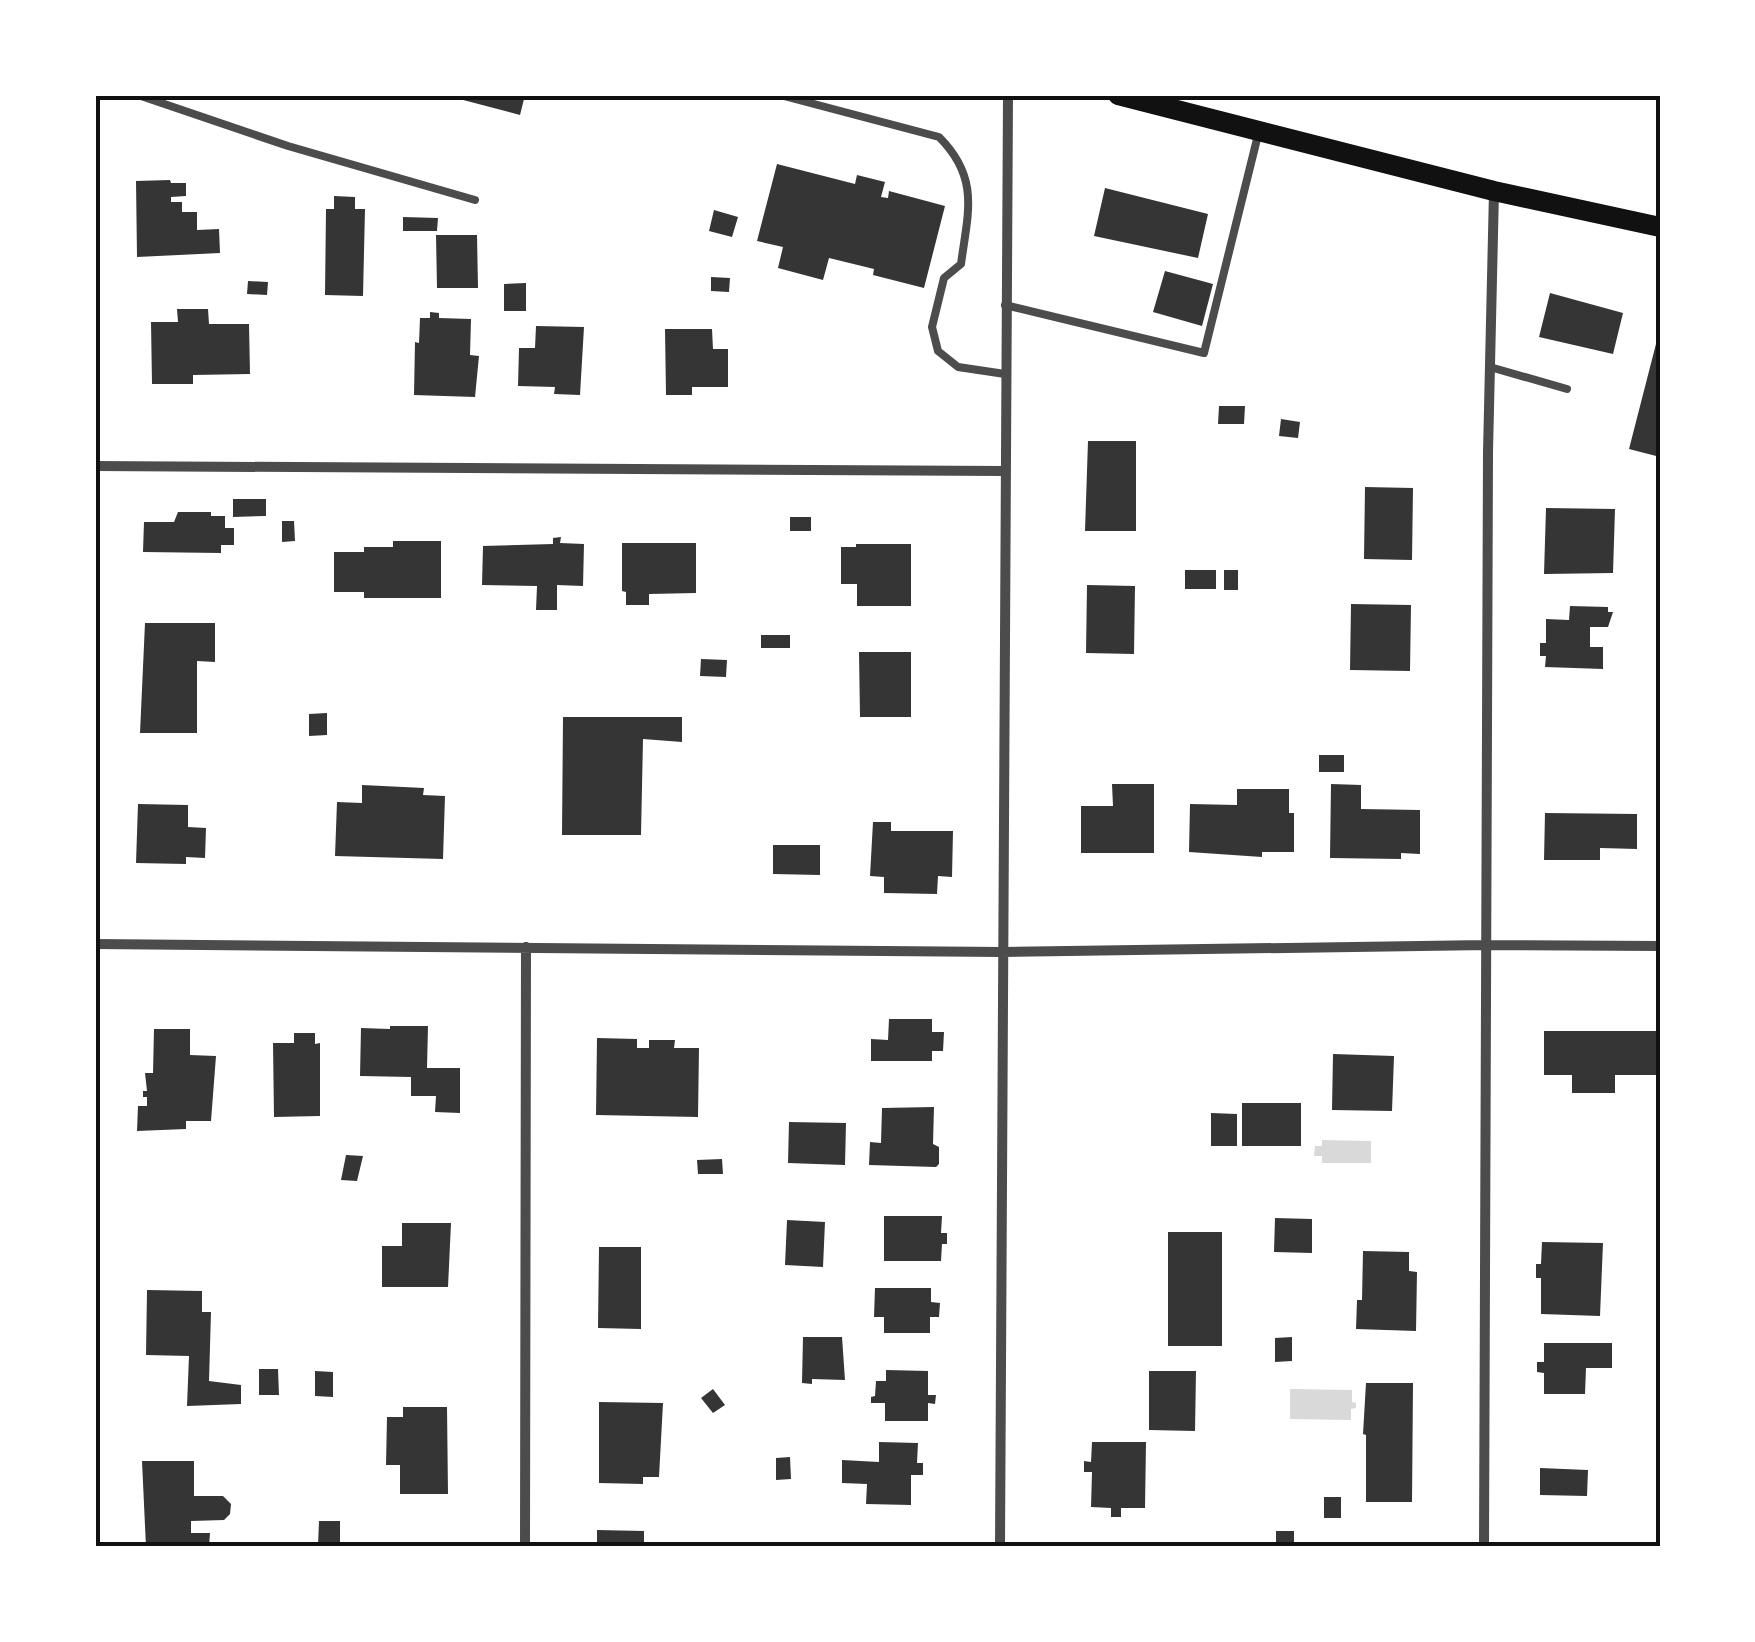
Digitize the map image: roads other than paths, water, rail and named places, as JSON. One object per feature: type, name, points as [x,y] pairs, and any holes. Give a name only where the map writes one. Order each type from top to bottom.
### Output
[{"type":"main road","points":[[1118,95],[1494,190],[1660,226]]},
{"type":"street","points":[[1000,1547],[1008,95]]},
{"type":"street","points":[[1484,1547],[1494,190]]},
{"type":"street","points":[[95,466],[1006,471]]},
{"type":"street","points":[[95,944],[1003,952],[1660,946]]},
{"type":"street","points":[[525,1547],[526,947]]},
{"type":"lane","points":[[138,95],[288,146],[474,200]]},
{"type":"lane","points":[[777,96],[939,137],[958,156],[968,178],[961,264],[944,278],[932,327],[938,351],[958,367],[1005,374]]},
{"type":"lane","points":[[1005,305],[1204,353],[1259,130]]},
{"type":"lane","points":[[1490,367],[1567,389]]}]
